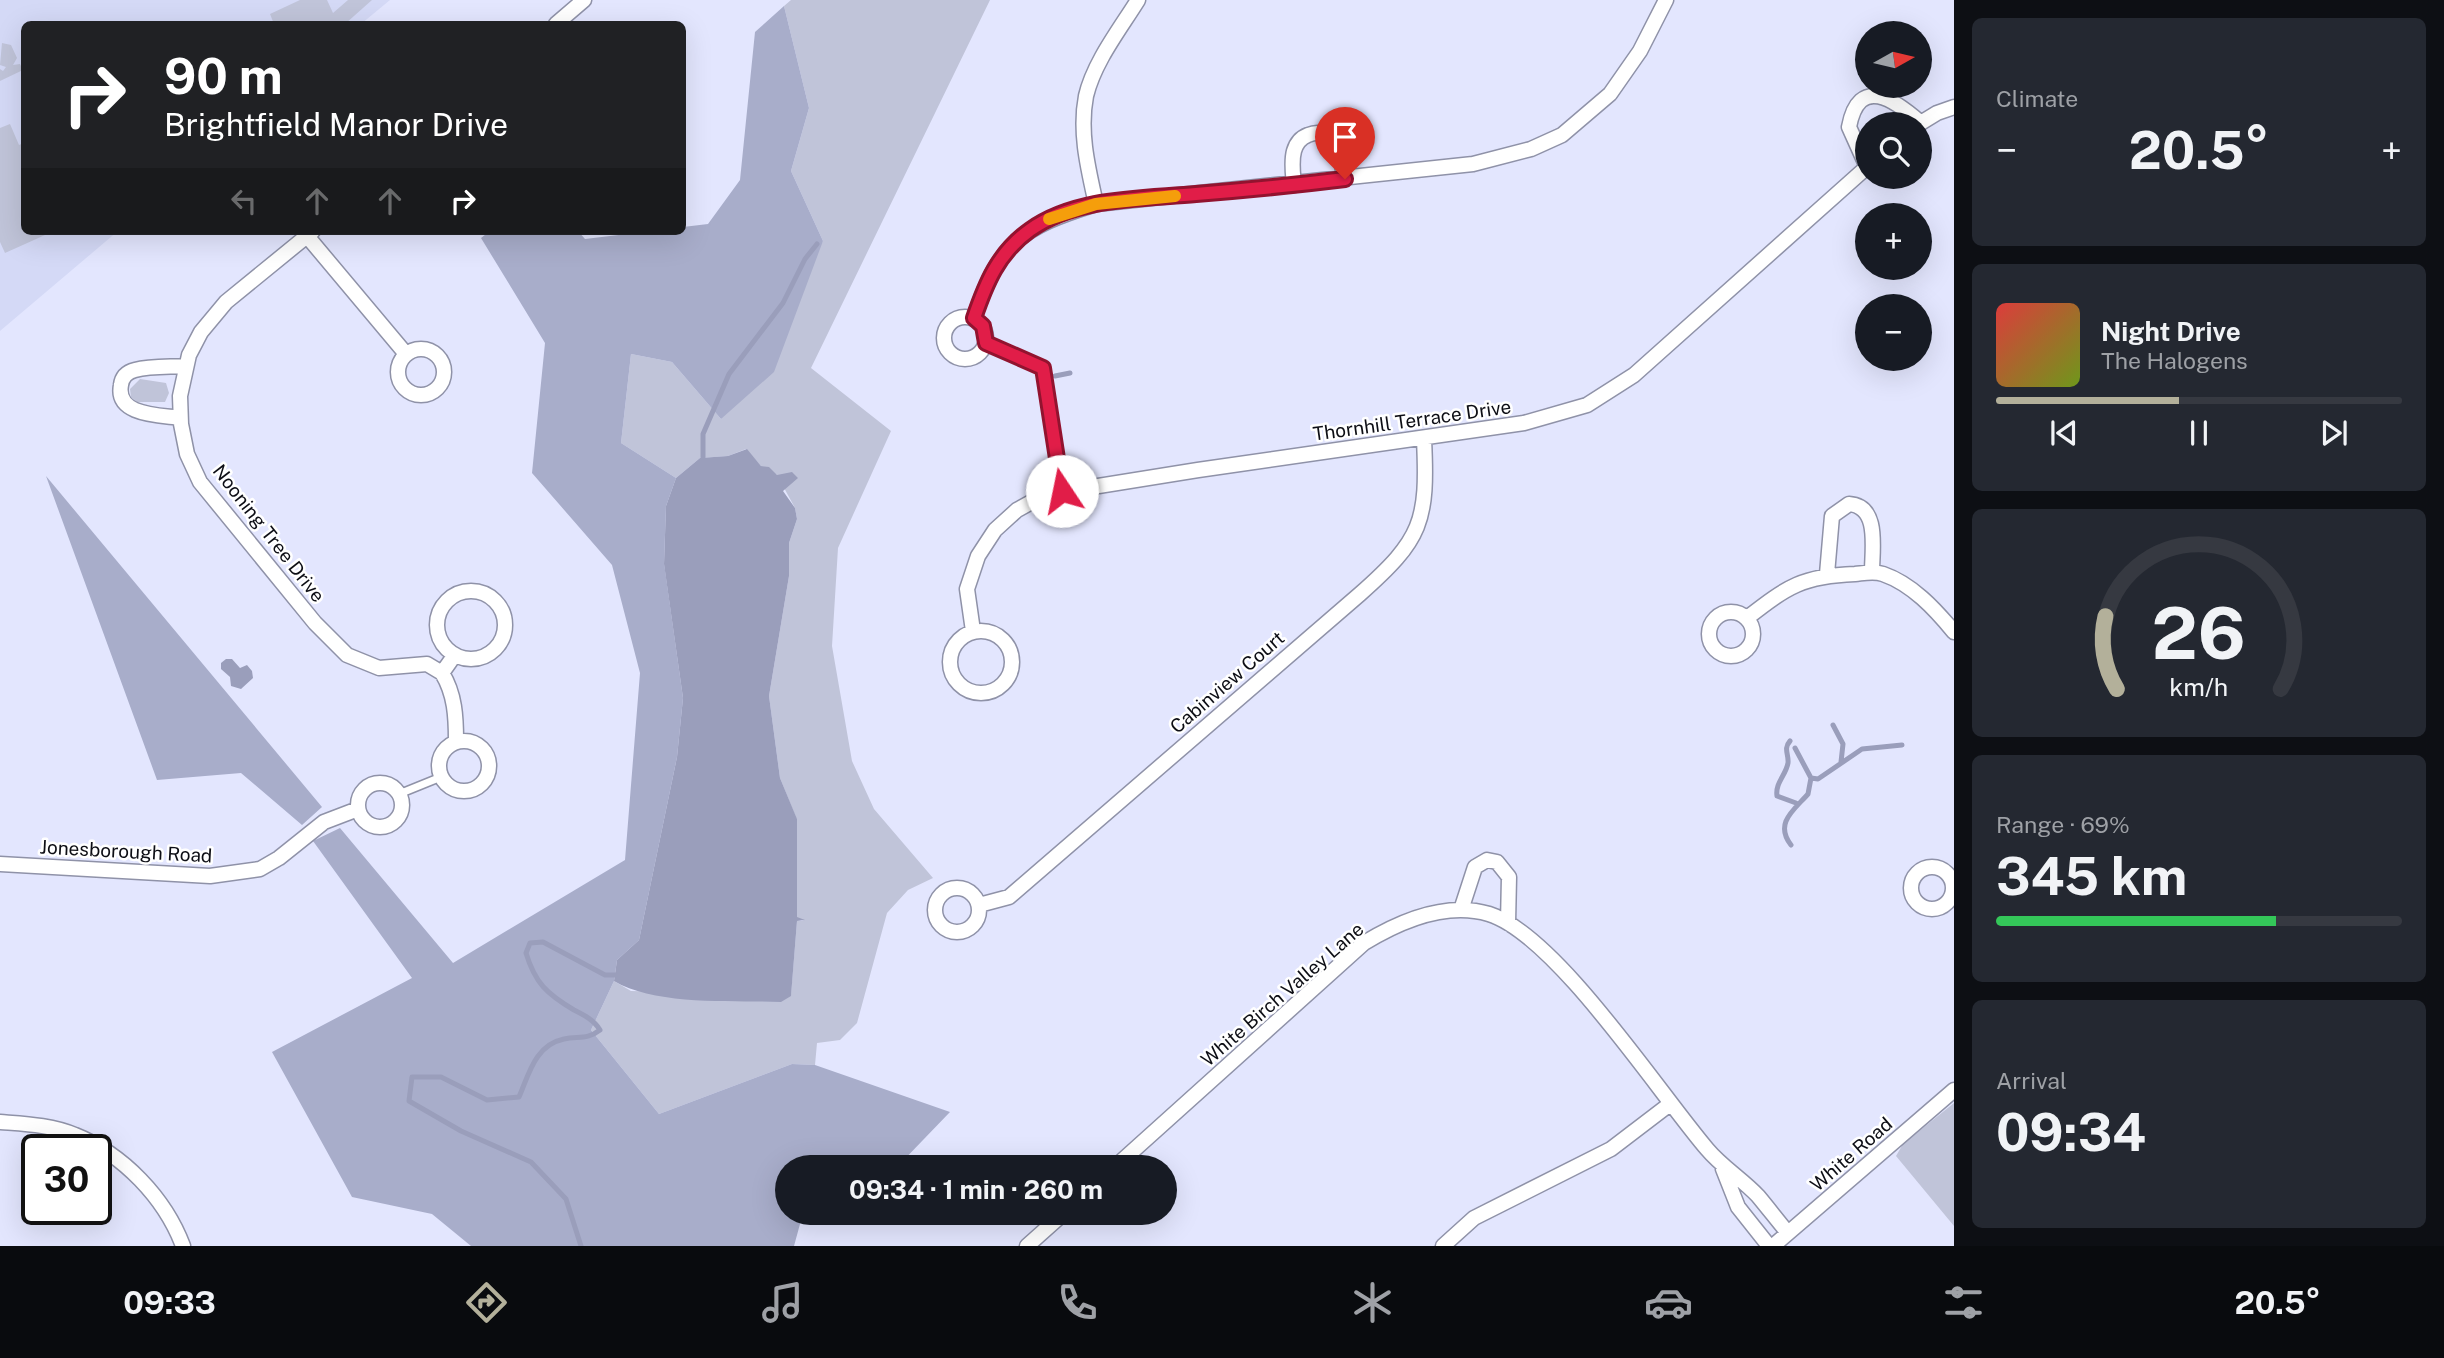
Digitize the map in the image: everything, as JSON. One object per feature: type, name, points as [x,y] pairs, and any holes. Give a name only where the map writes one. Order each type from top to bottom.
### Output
[{"type":"street","points":[[565,21],[584,0]]},
{"type":"street","points":[[1096,204],[1083,144],[1086,95],[1093,76],[1138,0]]},
{"type":"street","points":[[974,318],[988,277],[1013,246],[1031,230],[1054,216],[1096,204],[1294,185],[1489,162],[1562,135],[1591,113],[1610,94],[1636,58],[1665,0]]},
{"type":"street","points":[[1855,140],[1849,127],[1857,106],[1868,97],[1881,95],[1893,99],[1907,112]]},
{"type":"street","points":[[1932,118],[1954,107]]},
{"type":"street","points":[[1294,185],[1294,148],[1298,141],[1313,134],[1322,134],[1335,144],[1345,179]]},
{"type":"street","name":"Thornhill Terrace Drive","points":[[974,631],[967,589],[978,556],[995,530],[1017,510],[1037,499],[1061,492],[1424,439],[1555,416],[1587,405],[1634,375],[1855,178]]},
{"type":"street","name":"Nooning Tree Drive","points":[[309,235],[226,302],[201,332],[185,366],[180,418],[187,454],[200,482],[315,623],[347,655],[379,668],[427,664],[442,673]]},
{"type":"street","points":[[311,235],[406,354]]},
{"type":"street","points":[[974,318],[983,326],[986,343],[978,356],[964,360],[951,354],[946,348],[944,334],[952,321],[974,318]]},
{"type":"street","points":[[180,418],[132,409],[122,399],[120,388],[122,380],[132,371],[185,366]]},
{"type":"street","name":"Cabinview Court","points":[[979,905],[1009,897],[1360,594],[1400,556],[1421,523],[1425,501],[1424,439]]},
{"type":"street","points":[[1827,574],[1832,516],[1849,504],[1860,506],[1870,517],[1872,572]]},
{"type":"street","points":[[1747,618],[1789,588],[1827,574],[1872,572],[1882,574],[1916,592],[1954,632]]},
{"type":"street","points":[[468,590],[488,595],[501,608],[505,619],[502,640],[487,656],[477,659],[454,656],[439,640],[437,618],[440,608],[457,593],[468,590]]},
{"type":"street","points":[[974,631],[995,633],[1004,640],[1013,659],[1007,680],[990,692],[980,694],[962,687],[951,670],[952,650],[964,635],[974,631]]},
{"type":"street","points":[[454,656],[442,673],[450,686],[456,718],[456,741]]},
{"type":"street","points":[[456,741],[472,741],[484,750],[488,773],[479,786],[464,792],[449,787],[441,777],[440,758],[443,751],[456,741]]},
{"type":"street","points":[[385,783],[406,791],[401,813],[385,827],[365,822],[358,809],[360,794],[371,784],[385,783]]},
{"type":"street","name":"Jonesborough Road","points":[[0,864],[211,876],[260,869],[279,858],[324,822],[358,809]]},
{"type":"street","points":[[1461,910],[1475,867],[1487,860],[1497,862],[1509,877],[1508,923]]},
{"type":"street","name":"White Birch Valley Lane","points":[[1128,1155],[1364,943],[1394,925],[1429,914],[1461,910],[1489,914],[1508,923],[1538,946],[1574,983],[1723,1168],[1756,1194],[1788,1233]]},
{"type":"street","name":"White Road","points":[[1773,1246],[1954,1090]]},
{"type":"street","points":[[1443,1246],[1474,1218],[1611,1149],[1670,1104]]},
{"type":"street","points":[[0,1122],[34,1125],[73,1134],[104,1149],[158,1200],[183,1246]]},
{"type":"street","name":"White Birch Valley Lane","points":[[1723,1168],[1738,1207],[1773,1246]]},
{"type":"street","points":[[1027,1246],[1051,1225]]},
{"type":"lane","points":[[986,343],[1043,368],[1061,492]]},
{"type":"lane","points":[[406,791],[441,777]]},
{"type":"shaded area","points":[[0,0],[390,0],[365,21],[21,21],[21,235],[113,235],[0,331]]},
{"type":"shaded area","points":[[300,0],[327,0],[333,13],[348,0],[372,0],[348,21],[273,21],[270,14]]},
{"type":"shaded area","points":[[791,0],[990,0],[811,368],[891,431],[838,548],[832,646],[852,761],[874,809],[933,878],[908,890],[887,913],[857,1023],[840,1040],[817,1043],[815,1065],[792,1064],[659,1114],[591,1030],[614,981],[631,991],[791,995],[797,921],[804,921],[797,918],[797,820],[780,778],[769,696],[789,576],[789,543],[797,519],[795,508],[777,475],[761,466],[746,449],[728,456],[700,458],[676,478],[621,443],[631,354],[672,362],[721,419],[823,241],[791,171],[809,108],[784,6]]},
{"type":"shaded area","points":[[784,6],[809,108],[791,171],[823,241],[774,372],[721,419],[672,362],[631,354],[621,443],[676,478],[666,506],[664,563],[683,698],[677,757],[639,940],[617,960],[614,981],[591,1030],[659,1114],[792,1064],[815,1065],[950,1112],[909,1155],[775,1155],[775,1225],[800,1225],[794,1246],[471,1246],[432,1214],[352,1197],[272,1052],[412,978],[313,841],[340,828],[453,963],[625,860],[640,673],[612,565],[532,473],[545,343],[481,238],[485,235],[582,235],[585,239],[618,235],[686,235],[686,227],[708,224],[740,180],[755,32]]},
{"type":"shaded area","points":[[2,43],[11,45],[17,58],[13,65],[20,64],[21,71],[0,81],[0,69],[3,71],[6,67],[0,65]]},
{"type":"shaded area","points":[[10,124],[19,145],[21,144],[21,235],[45,235],[5,253],[0,242],[0,128]]},
{"type":"shaded area","points":[[140,379],[166,383],[169,393],[165,402],[137,402],[131,397],[130,389]]},
{"type":"shaded area","points":[[747,449],[761,466],[769,467],[777,475],[792,472],[798,478],[783,491],[795,508],[797,519],[789,543],[789,576],[769,696],[780,778],[797,819],[797,917],[805,920],[797,921],[791,996],[781,1002],[695,1000],[651,995],[614,981],[617,960],[639,940],[677,757],[683,698],[664,564],[666,506],[676,478],[700,458],[728,456]]},
{"type":"shaded area","points":[[46,476],[322,807],[302,825],[241,773],[157,780]]},
{"type":"shaded area","points":[[232,659],[240,668],[247,665],[252,671],[253,678],[241,689],[231,686],[230,677],[221,669],[221,663]]},
{"type":"shaded area","points":[[1954,1103],[1954,1226],[1896,1156],[1903,1144]]},
{"type":"waterway","points":[[703,457],[703,434],[729,374],[783,303],[805,259],[817,244]]},
{"type":"waterway","points":[[1055,376],[1070,373]]},
{"type":"waterway","points":[[1833,725],[1843,744],[1841,762]]},
{"type":"waterway","points":[[1790,741],[1787,749],[1788,763],[1777,796],[1796,803]]},
{"type":"waterway","points":[[1795,748],[1811,778],[1818,779],[1862,749],[1902,745]]},
{"type":"waterway","points":[[1791,845],[1786,837],[1785,823],[1808,794],[1811,778]]},
{"type":"waterway","points":[[581,1246],[566,1199],[531,1162],[461,1131],[409,1101],[412,1077],[441,1077],[487,1100],[519,1097],[534,1062],[546,1047],[554,1042],[587,1036],[600,1030],[592,1021],[556,999],[543,987],[526,953],[530,943],[543,942],[605,975],[615,975]]},
{"type":"slow traffic","points":[[1049,219],[1096,204],[1175,196]]},
{"type":"route","points":[[1062,491],[1043,368],[986,343],[986,331],[974,318],[988,277],[1000,259],[1031,230],[1054,216],[1096,204],[1345,179]]}]
